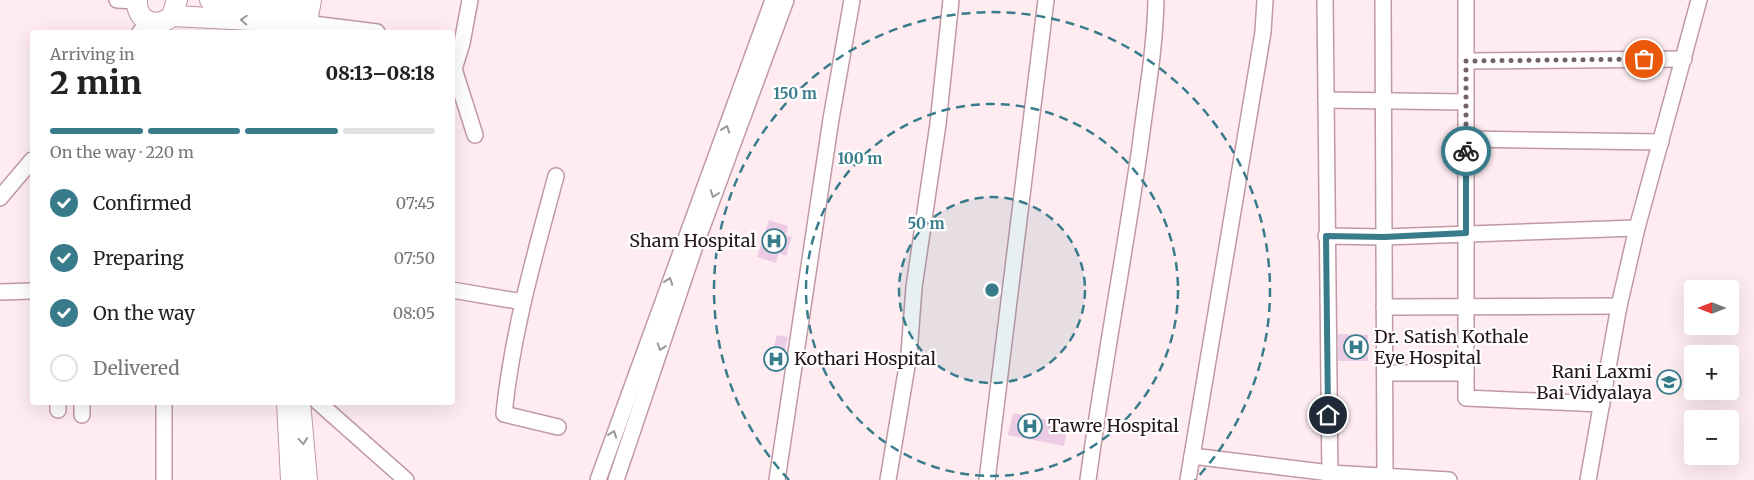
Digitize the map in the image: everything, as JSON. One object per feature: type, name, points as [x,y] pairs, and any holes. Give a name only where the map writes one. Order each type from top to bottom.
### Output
[{"type":"main road","points":[[130,0],[139,14],[144,27],[161,23],[174,8],[300,16]]},
{"type":"main road","points":[[210,0],[300,16]]},
{"type":"main road","points":[[287,405],[291,480]]},
{"type":"main road","points":[[300,405],[307,480]]},
{"type":"street","points":[[455,60],[457,43],[470,0]]},
{"type":"street","points":[[616,480],[684,260],[773,0]]},
{"type":"street","points":[[598,480],[786,0]]},
{"type":"street","points":[[777,480],[831,119],[852,0]]},
{"type":"street","points":[[888,480],[909,354],[914,287],[938,124],[951,0]]},
{"type":"street","points":[[987,480],[1046,0]]},
{"type":"street","points":[[1088,480],[1133,196],[1156,17],[1156,0]]},
{"type":"street","points":[[1188,480],[1263,32],[1265,0]]},
{"type":"street","points":[[1324,0],[1330,476]]},
{"type":"street","points":[[1383,0],[1385,476]]},
{"type":"street","points":[[1466,0],[1466,398],[1602,404]]},
{"type":"street","points":[[1588,480],[1619,306],[1637,228],[1699,0]]},
{"type":"street","points":[[300,16],[367,30]]},
{"type":"street","points":[[1466,61],[1684,59]]},
{"type":"street","points":[[455,72],[475,135]]},
{"type":"street","points":[[1326,100],[1466,102]]},
{"type":"street","points":[[1466,139],[1661,142]]},
{"type":"street","points":[[0,198],[30,162]]},
{"type":"street","points":[[556,176],[523,302],[508,378],[504,414],[558,427]]},
{"type":"street","points":[[1326,236],[1384,237],[1637,228]]},
{"type":"street","points":[[0,292],[30,291]]},
{"type":"street","points":[[455,291],[523,302]]},
{"type":"street","points":[[1384,307],[1619,306]]},
{"type":"street","points":[[1385,374],[1466,373]]},
{"type":"street","points":[[164,405],[164,480]]},
{"type":"street","points":[[321,405],[406,480]]},
{"type":"street","points":[[1192,456],[1330,476],[1385,476],[1449,480]]},
{"type":"building","points":[[769,220],[788,226],[786,235],[792,237],[786,256],[779,253],[776,263],[757,257]]},
{"type":"building","points":[[1338,334],[1368,335],[1368,361],[1338,361]]},
{"type":"building","points":[[777,335],[788,337],[779,373],[768,370]]},
{"type":"building","points":[[1013,413],[1068,424],[1064,446],[1008,435]]},
{"type":"way so far","points":[[1466,151],[1466,61],[1644,59]]},
{"type":"place","name":"Sham Hospital","points":[[774,241]]},
{"type":"place","name":"Dr. Satish Kothale Eye Hospital","points":[[1356,347]]},
{"type":"place","name":"Kothari Hospital","points":[[776,359]]},
{"type":"place","name":"Rani Laxmi Bai Vidyalaya","points":[[1669,382]]},
{"type":"place","name":"Tawre Hospital","points":[[1030,426]]},
{"type":"route","points":[[1328,415],[1326,236],[1384,237],[1466,233],[1466,151]]}]
